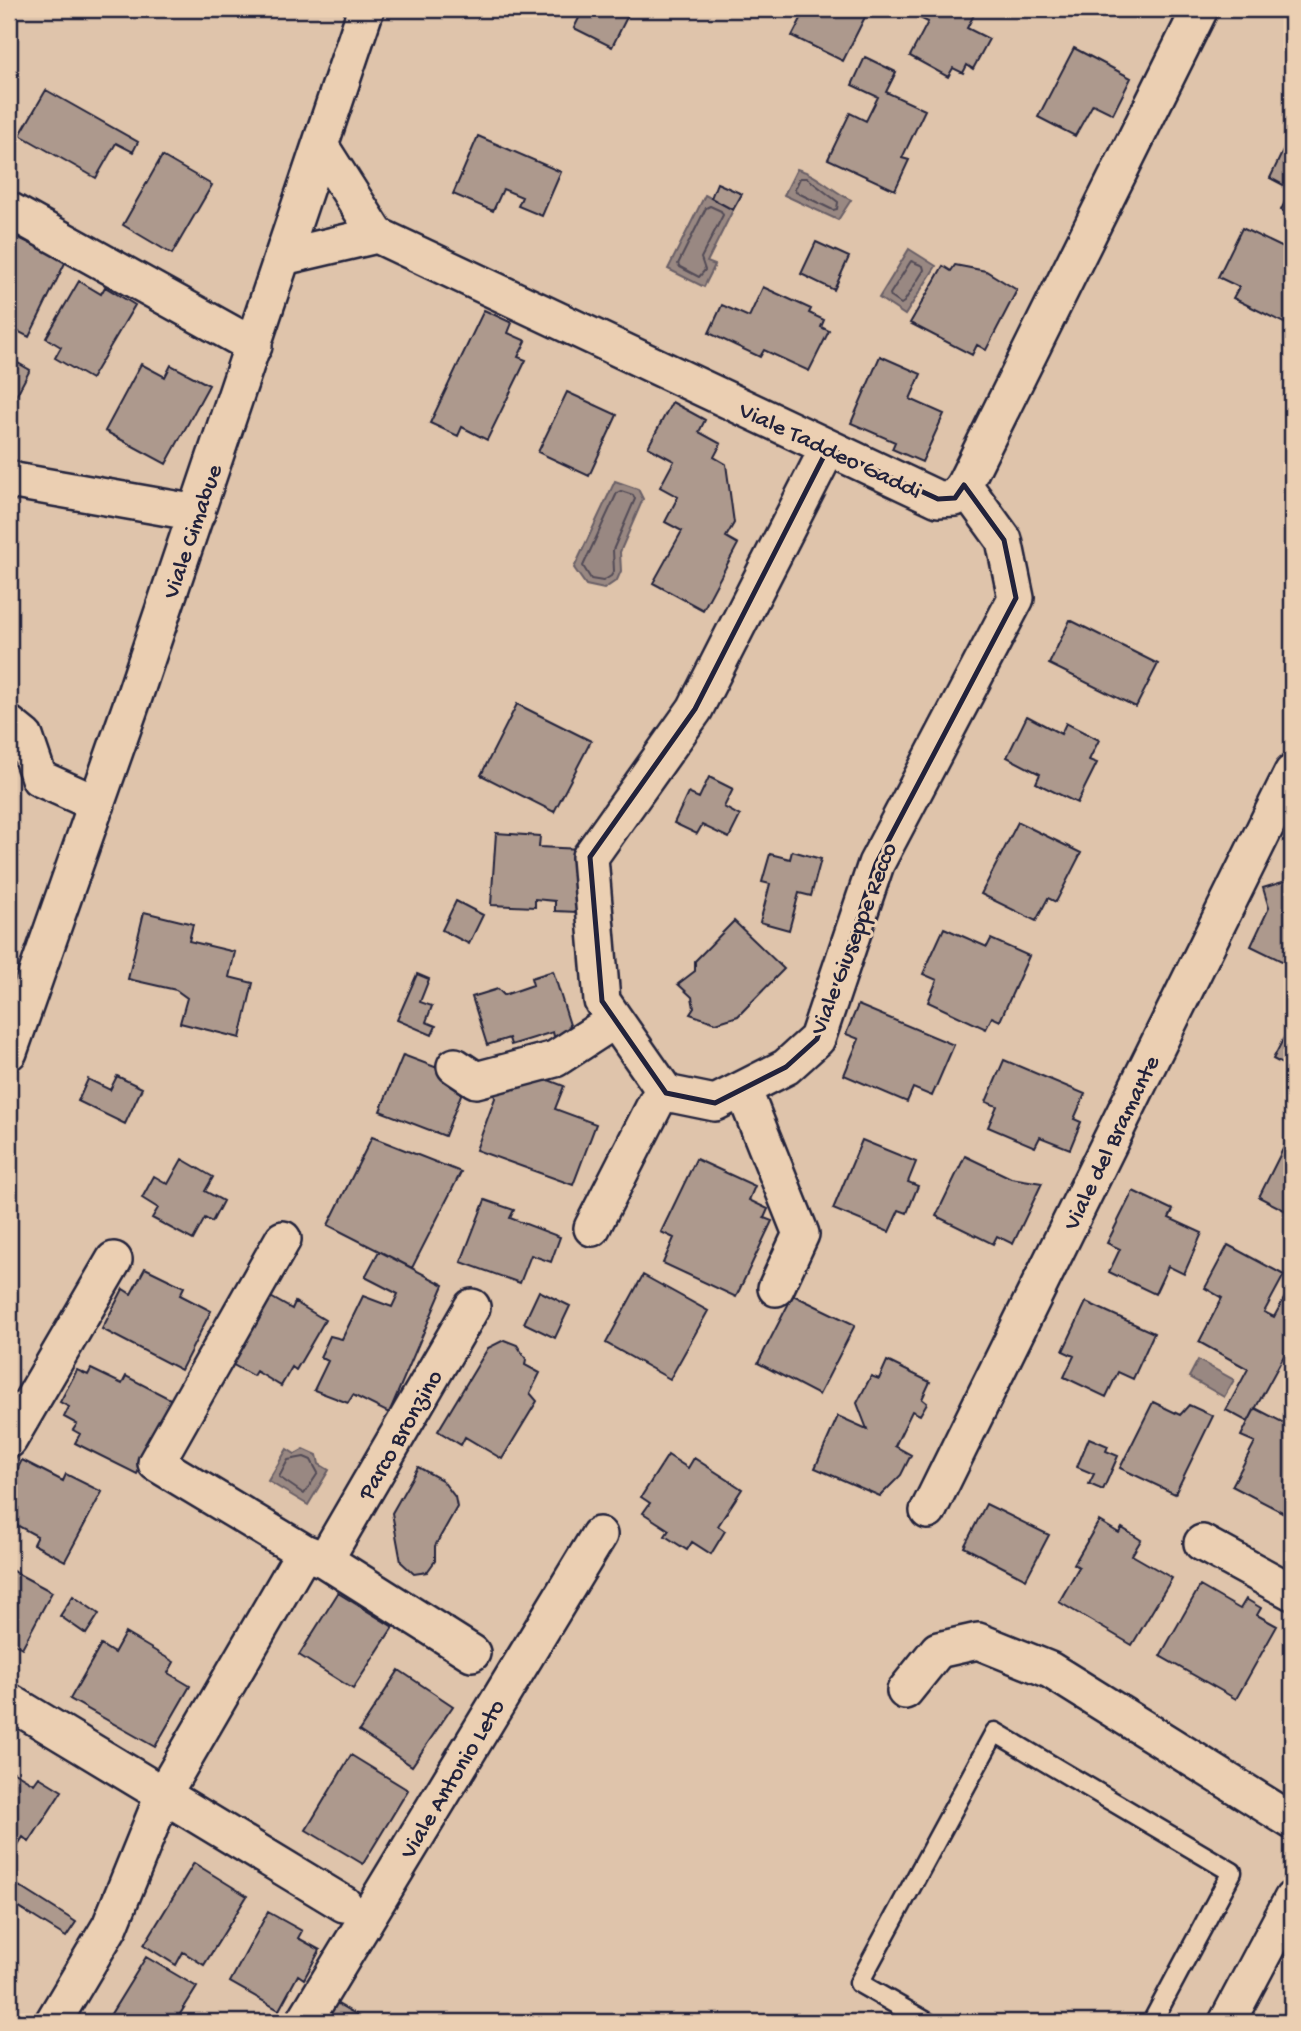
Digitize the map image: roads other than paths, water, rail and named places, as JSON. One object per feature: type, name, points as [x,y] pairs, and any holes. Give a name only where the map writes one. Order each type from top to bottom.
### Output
[{"type":"street","name":"Viale Cimabue","points":[[9,1052],[197,513],[366,9]]},
{"type":"street","points":[[964,485],[1200,9]]},
{"type":"street","points":[[284,257],[377,235],[321,147]]},
{"type":"street","points":[[9,210],[254,346]]},
{"type":"street","name":"Viale Taddeo Gaddi","points":[[377,235],[938,499],[955,498],[964,485]]},
{"type":"street","points":[[592,1228],[663,1089],[602,1001],[590,857],[695,709],[828,448]]},
{"type":"street","points":[[9,478],[197,513]]},
{"type":"street","name":"Viale Giuseppe Recco","points":[[663,1089],[666,1093],[715,1103],[786,1067],[817,1038],[876,864],[1016,597],[1004,540],[964,485]]},
{"type":"street","points":[[9,724],[24,737],[24,782],[97,804]]},
{"type":"street","name":"Viale del Bramante","points":[[929,1511],[1292,773]]},
{"type":"street","points":[[455,1066],[476,1080],[555,1059],[615,1020]]},
{"type":"street","points":[[743,1089],[801,1234],[776,1288]]},
{"type":"street","points":[[283,1239],[156,1463],[472,1653]]},
{"type":"street","points":[[9,1440],[114,1260]]},
{"type":"street","name":"Parco Bronzino","points":[[53,2022],[110,1926],[164,1793],[472,1307]]},
{"type":"street","name":"Viale Antonio Leto","points":[[304,2022],[598,1535]]},
{"type":"street","points":[[1202,1543],[1292,1592]]},
{"type":"street","points":[[905,1692],[938,1650],[978,1641],[1050,1670],[1292,1821]]},
{"type":"street","points":[[10,1702],[344,1904]]},
{"type":"street","points":[[1227,2022],[1292,1899]]},
{"type":"lane","points":[[927,2022],[859,1983],[996,1732],[1232,1872],[1152,2022]]},
{"type":"water","points":[[797,169],[851,200],[838,220],[784,195]]},
{"type":"water","points":[[705,195],[733,210],[707,262],[715,265],[704,287],[668,269]]},
{"type":"water","points":[[909,249],[936,266],[905,315],[879,298]]},
{"type":"water","points":[[615,481],[638,489],[643,499],[620,552],[621,571],[617,580],[604,589],[586,585],[574,568]]},
{"type":"water","points":[[1198,1360],[1234,1380],[1224,1397],[1189,1377]]},
{"type":"water","points":[[287,1449],[295,1454],[304,1449],[317,1455],[319,1464],[329,1470],[308,1505],[268,1481]]}]
